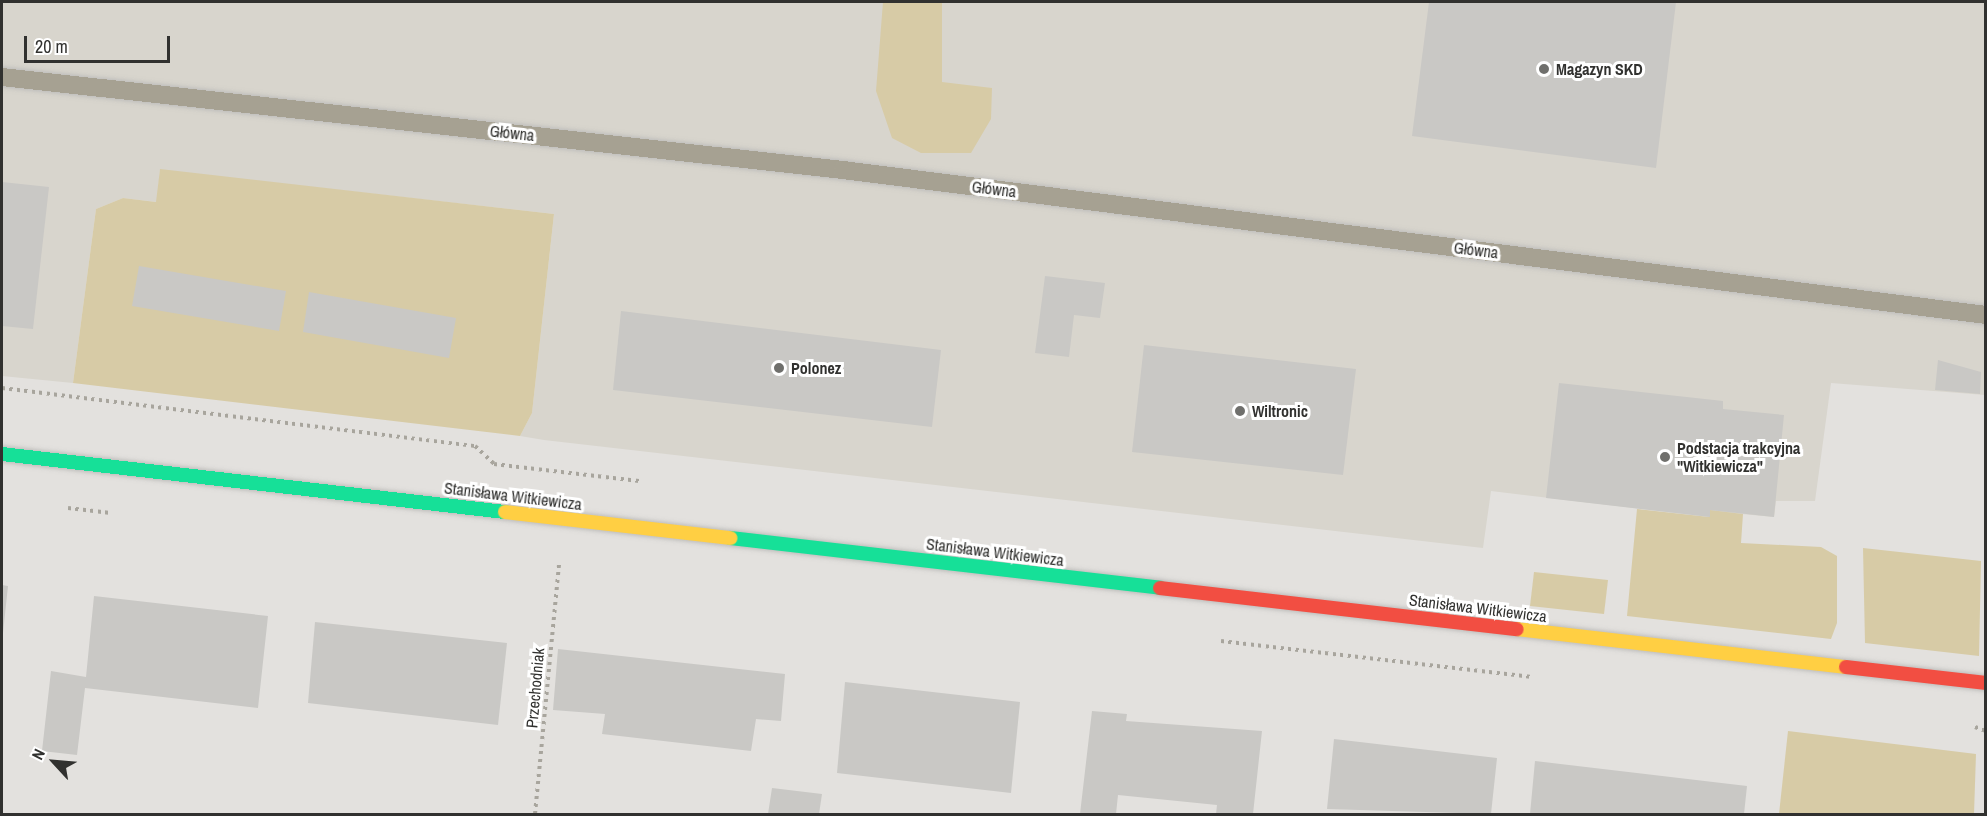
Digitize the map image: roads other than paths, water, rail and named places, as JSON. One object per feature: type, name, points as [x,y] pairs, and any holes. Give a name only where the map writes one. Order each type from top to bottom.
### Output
[{"type":"street","name":"Stanisława Witkiewicza","points":[[2,454],[1986,683]]},
{"type":"lane","name":"Główna","points":[[2,77],[843,170],[1986,315]]},
{"type":"place","name":"Magazyn SKD","points":[[1544,69]]},
{"type":"place","name":"Polonez","points":[[779,368]]},
{"type":"place","name":"Wiltronic","points":[[1240,411]]},
{"type":"place","name":"Podstacja trakcyjna \"Witkiewicza\"","points":[[1665,457]]}]
